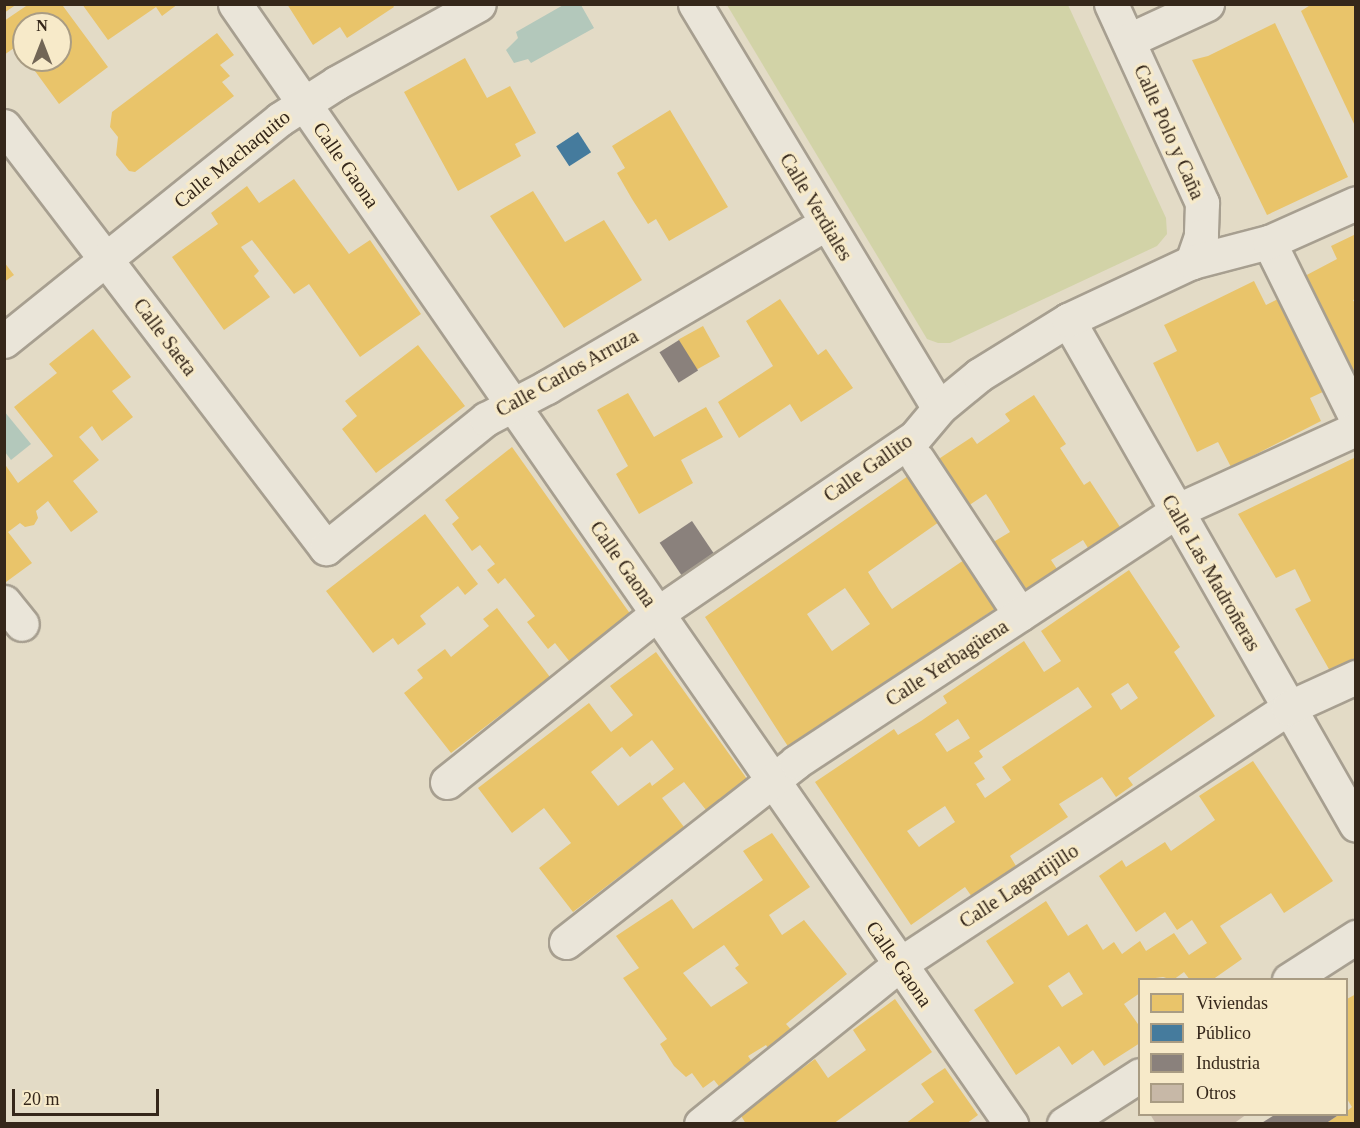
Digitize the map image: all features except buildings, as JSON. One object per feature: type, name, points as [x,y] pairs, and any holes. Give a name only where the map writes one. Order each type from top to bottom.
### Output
[{"type":"street","name":"Calle Gaona","points":[[235,4],[514,403],[1011,1124]]},
{"type":"street","name":"Calle Machaquito","points":[[4,341],[280,118],[479,4]]},
{"type":"street","name":"Calle Verdiales","points":[[695,4],[939,408]]},
{"type":"street","name":"Calle Polo y Caña","points":[[1111,4],[1202,203],[1201,236],[1192,262]]},
{"type":"street","points":[[1129,40],[1207,4]]},
{"type":"street","name":"Calle Saeta","points":[[4,126],[326,548]]},
{"type":"street","name":"Calle Gallito","points":[[447,782],[658,613],[915,437],[939,408],[980,375],[1068,320],[1192,262],[1269,242],[1356,203]]},
{"type":"street","name":"Calle Carlos Arruza","points":[[326,548],[486,419],[547,387],[826,223]]},
{"type":"street","points":[[1269,242],[1356,418]]},
{"type":"street","name":"Calle Las Madroñeras","points":[[1068,320],[1356,825]]},
{"type":"street","name":"Calle Yerbagüena","points":[[566,942],[772,779],[1176,511],[1356,429]]},
{"type":"street","points":[[918,460],[1020,614]]},
{"type":"street","name":"Calle Lagartijillo","points":[[701,1124],[900,964],[1288,708],[1356,677]]},
{"type":"street","points":[[1291,978],[1356,937]]},
{"type":"street","points":[[1064,1124],[1138,1076]]},
{"type":"green space","points":[[727,5],[1068,5],[1166,218],[1167,234],[1157,246],[950,343],[938,343],[927,339]]},
{"type":"shaded area","points":[[565,4],[581,5],[594,28],[531,63],[528,59],[514,63],[506,50],[518,38],[516,32]]},
{"type":"shaded area","points":[[4,411],[31,444],[11,460],[5,452]]}]
